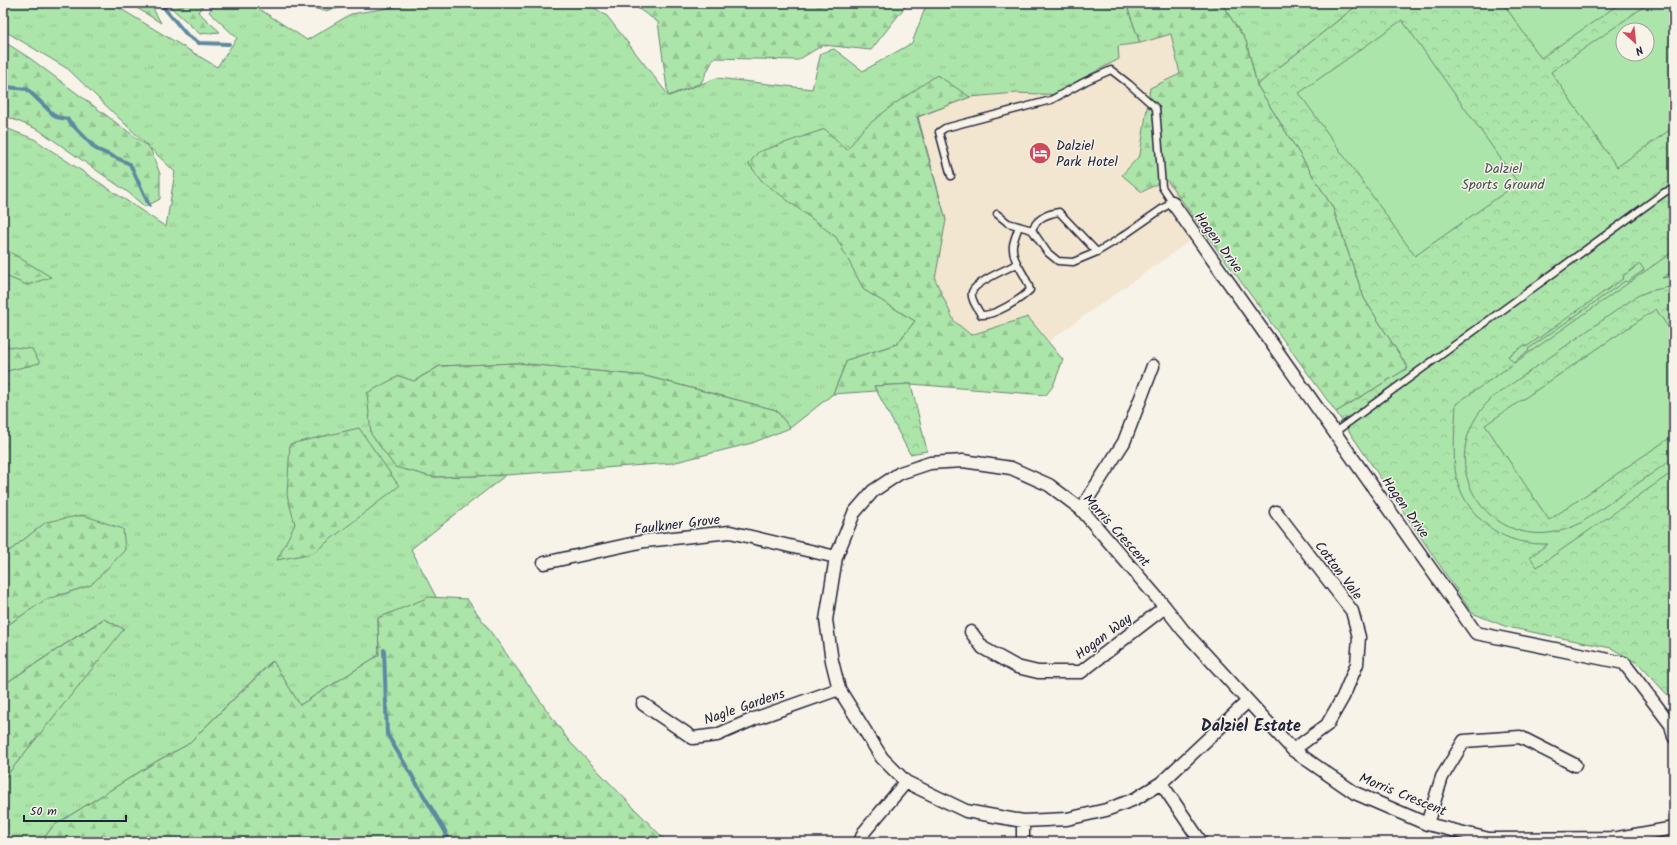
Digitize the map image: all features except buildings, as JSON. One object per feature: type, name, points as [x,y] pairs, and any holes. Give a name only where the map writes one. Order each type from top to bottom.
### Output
[{"type":"street","name":"Hagen Drive","points":[[1172,202],[1476,633],[1624,663],[1671,725],[1674,737]]},
{"type":"street","points":[[1082,510],[1124,442],[1153,366]]},
{"type":"street","name":"Morris Crescent","points":[[1248,701],[1161,783],[1135,799],[1106,810],[1067,819],[1023,821],[966,811],[906,782],[882,758],[839,689],[832,661],[826,620],[836,557],[854,513],[873,491],[900,473],[930,463],[963,461],[1011,468],[1049,485],[1082,510],[1183,630],[1293,750],[1355,793],[1427,824],[1489,840],[1619,840],[1674,828]]},
{"type":"street","name":"Cotton Vale","points":[[1276,512],[1352,611],[1359,637],[1357,664],[1343,697],[1327,725],[1293,750]]},
{"type":"street","name":"Faulkner Grove","points":[[544,563],[645,541],[730,532],[836,557]]},
{"type":"street","name":"Hogan Way","points":[[970,632],[983,648],[1017,667],[1038,672],[1081,672],[1165,607]]},
{"type":"street","name":"Nagle Gardens","points":[[643,704],[693,738],[717,735],[754,719],[839,689]]},
{"type":"street","points":[[1427,824],[1442,777],[1464,741],[1520,737],[1574,765]]},
{"type":"street","points":[[860,842],[864,832],[906,782]]},
{"type":"street","points":[[1161,783],[1200,842]]},
{"type":"street","points":[[1023,821],[1023,842]]},
{"type":"lane","points":[[951,176],[939,132],[946,128],[1051,100],[1086,81],[1111,70],[1156,108],[1162,187],[1172,202],[1117,240],[1097,252],[1072,262],[1058,261],[1047,252],[1032,230],[1008,223],[997,214]]},
{"type":"lane","points":[[1335,432],[1665,192],[1674,189]]},
{"type":"lane","points":[[1032,230],[1035,222],[1049,213],[1060,212],[1097,252]]},
{"type":"lane","points":[[1017,264],[976,285],[972,292],[973,300],[981,315],[988,315],[1023,296],[1030,290],[1029,283],[1017,264],[1013,245],[1019,226]]},
{"type":"shaded area","points":[[1171,33],[1180,74],[1150,88],[1140,155],[1166,179],[1204,231],[1049,341],[1028,317],[971,335],[954,321],[935,279],[946,220],[917,117],[970,97],[1017,93],[1062,95],[1076,80],[1118,46],[1140,43]]},
{"type":"green space","points":[[3,3],[34,3],[44,8],[48,3],[111,3],[217,67],[237,38],[209,12],[216,3],[250,3],[307,40],[351,14],[419,3],[587,3],[607,16],[669,96],[717,78],[812,89],[821,53],[834,49],[863,71],[912,43],[927,3],[1126,3],[1140,43],[1118,46],[1119,59],[1076,82],[1062,95],[1017,93],[970,97],[918,117],[946,220],[865,290],[915,321],[897,344],[847,360],[833,394],[790,428],[776,410],[645,376],[517,363],[440,366],[414,381],[434,477],[506,475],[411,549],[436,597],[378,618],[379,655],[300,705],[272,661],[187,745],[157,761],[53,826],[41,842],[3,842],[3,780],[123,629],[103,619],[3,685],[3,628],[45,600],[91,585],[41,526],[3,556],[3,127],[34,139],[166,227],[175,172],[68,69],[3,30]]},
{"type":"green space","points":[[129,3],[150,3],[161,23]]},
{"type":"green space","points":[[166,3],[205,3],[198,12],[220,32],[200,34]]},
{"type":"green space","points":[[295,3],[368,3],[324,11]]},
{"type":"green space","points":[[630,3],[908,3],[871,50],[823,45],[798,60],[714,58],[701,83],[668,96],[658,22]]},
{"type":"green space","points":[[1126,3],[1221,3],[1246,41],[1257,85],[1333,208],[1364,298],[1408,368],[1336,412],[1166,179],[1142,192],[1122,175],[1140,155],[1150,88],[1180,74],[1171,34],[1140,43]]},
{"type":"green space","points":[[1221,3],[1360,3],[1257,85],[1246,41]]},
{"type":"green space","name":"Dalziel Sports Ground","points":[[1360,3],[1674,3],[1674,702],[1639,664],[1611,648],[1507,627],[1472,613],[1336,412],[1408,368],[1364,298],[1333,208],[1257,85]]},
{"type":"green space","points":[[1503,3],[1621,3],[1541,58]]},
{"type":"green space","points":[[1649,3],[1674,3],[1674,127],[1617,167],[1551,72],[1615,27],[1615,62],[1655,62],[1655,22],[1622,22]]},
{"type":"green space","points":[[1402,20],[1518,183],[1415,256],[1299,93]]},
{"type":"green space","points":[[3,41],[31,59],[150,148],[160,174],[160,199],[145,207],[129,193],[39,130],[3,115]]},
{"type":"green space","points":[[937,75],[970,97],[917,117],[946,220],[935,279],[954,321],[971,335],[1028,317],[1063,360],[1053,386],[1046,395],[911,384],[874,386],[876,391],[833,394],[847,360],[897,344],[915,321],[864,290],[836,237],[762,181],[749,164],[758,152],[825,129],[847,150],[863,129],[893,105]]},
{"type":"green space","points":[[3,248],[51,277],[27,285],[3,275]]},
{"type":"green space","points":[[1674,251],[1674,270],[1662,278],[1674,276],[1674,286],[1649,291],[1637,296],[1493,397],[1473,423],[1465,451],[1467,477],[1478,501],[1497,520],[1521,531],[1550,533],[1581,523],[1674,458],[1674,471],[1537,567],[1530,557],[1548,544],[1533,544],[1524,542],[1511,539],[1499,533],[1487,525],[1478,516],[1469,506],[1462,494],[1454,461],[1456,404]]},
{"type":"green space","points":[[1640,264],[1644,270],[1627,282],[1625,281],[1528,349],[1529,351],[1513,362],[1508,356],[1525,345],[1526,347],[1624,278],[1623,276]]},
{"type":"green space","points":[[1656,309],[1674,336],[1674,435],[1549,520],[1485,425]]},
{"type":"green space","points":[[3,346],[32,349],[40,363],[3,372]]},
{"type":"green space","points":[[517,363],[645,376],[776,410],[790,428],[752,443],[672,463],[506,475],[433,477],[395,467],[371,434],[367,393],[399,376],[414,381],[440,366]]},
{"type":"green space","points":[[911,384],[927,451],[910,454],[874,386]]},
{"type":"green space","points":[[359,428],[399,486],[313,553],[277,560],[295,524],[287,495],[290,444]]},
{"type":"green space","points":[[83,515],[123,529],[125,550],[91,585],[45,600],[3,628],[3,556],[46,522]]},
{"type":"green space","points":[[429,597],[467,599],[569,741],[667,842],[41,842],[53,826],[157,761],[187,745],[273,661],[300,705],[379,655],[378,618]]},
{"type":"green space","points":[[104,619],[124,629],[3,780],[3,685]]},
{"type":"waterway","points":[[160,3],[187,35],[199,43],[229,44]]},
{"type":"waterway","points":[[3,84],[6,87],[27,89],[56,117],[67,119],[96,149],[130,164],[149,205]]},
{"type":"waterway","points":[[384,650],[387,734],[445,831],[449,842]]},
{"type":"place","name":"Dalziel Park Hotel","points":[[1040,153]]},
{"type":"district","name":"Dalziel Estate","points":[[1251,725]]}]
